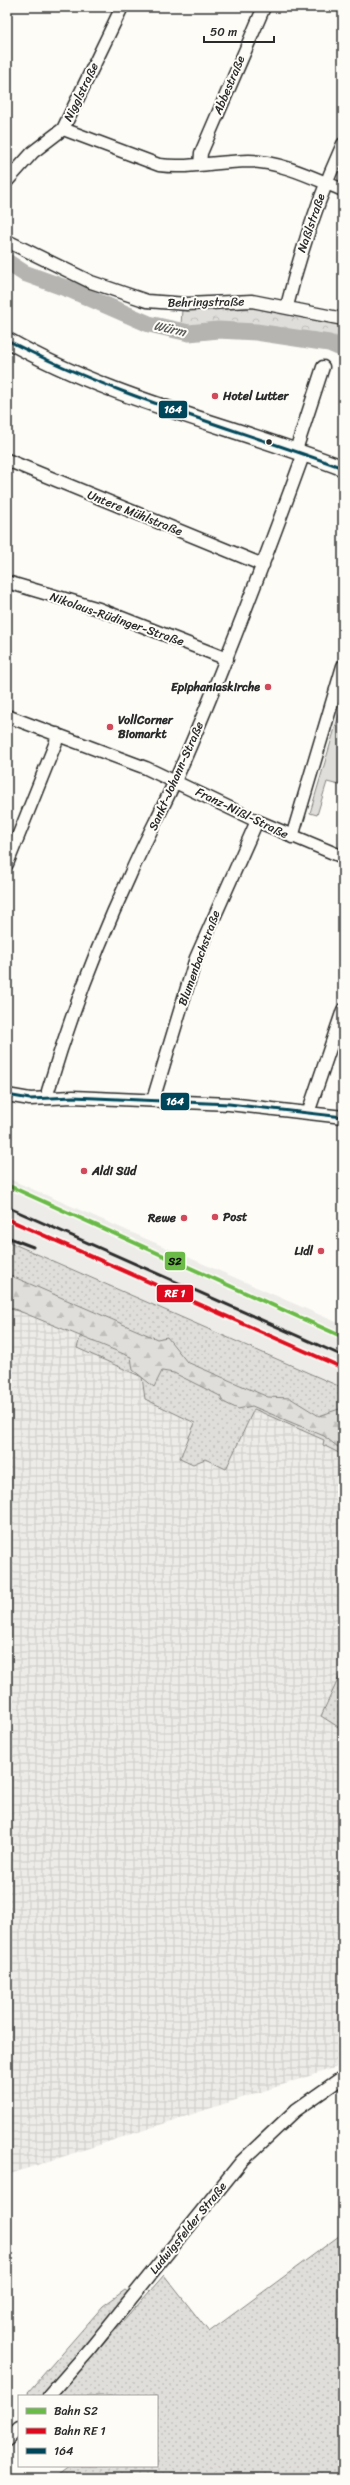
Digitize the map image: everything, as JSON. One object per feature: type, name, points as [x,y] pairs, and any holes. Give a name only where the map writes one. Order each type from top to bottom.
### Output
[{"type":"main road","points":[[7,340],[48,362],[154,406],[300,452],[343,468]]},
{"type":"street","name":"Nigglstraße","points":[[7,182],[33,152],[63,129],[122,7]]},
{"type":"street","name":"Abbestraße","points":[[200,165],[201,153],[264,7]]},
{"type":"street","points":[[63,129],[154,164],[170,167],[259,162],[280,166],[343,190]]},
{"type":"street","name":"Naßlstraße","points":[[287,306],[300,252],[325,183],[343,144]]},
{"type":"street","name":"Behringstraße","points":[[7,241],[91,282],[147,301],[187,304],[252,301],[287,306],[343,319]]},
{"type":"street","name":"Sankt-Johann-Straße","points":[[49,1097],[48,1091],[52,1076],[86,975],[130,874],[176,780],[227,659],[263,565],[300,452],[323,367]]},
{"type":"street","name":"Untere Mühlstraße","points":[[7,460],[263,565]]},
{"type":"street","name":"Nikolaus-Rüdinger-Straße","points":[[7,582],[99,609],[227,659]]},
{"type":"street","points":[[292,837],[343,666]]},
{"type":"street","name":"Franz-Nißl-Straße","points":[[7,716],[176,780],[257,822],[343,857]]},
{"type":"street","points":[[7,864],[56,742],[57,734]]},
{"type":"street","name":"Blumenbachstraße","points":[[153,1100],[196,958],[257,822]]},
{"type":"street","points":[[308,1113],[343,1010]]},
{"type":"street","points":[[7,1095],[30,1099],[49,1097],[229,1104],[343,1117]]},
{"type":"street","name":"Ludwigsfelder Straße","points":[[50,2395],[91,2348],[242,2161],[296,2110],[343,2077]]},
{"type":"street","points":[[7,2440],[18,2429]]},
{"type":"shaded area","points":[[7,1178],[343,1325],[343,1395],[7,1257]]},
{"type":"shaded area","points":[[7,1304],[343,1442],[343,2065],[7,2175]]},
{"type":"green space","points":[[260,303],[343,323],[343,341],[249,326],[213,323],[181,327],[182,308]]},
{"type":"green space","points":[[343,701],[343,786],[327,782],[317,815],[310,813]]},
{"type":"green space","points":[[7,1241],[343,1388],[343,1455],[323,1445],[324,1440],[254,1409],[226,1469],[205,1459],[193,1464],[180,1458],[195,1423],[145,1399],[142,1377],[77,1348],[81,1334],[44,1318],[7,1308]]},
{"type":"green space","points":[[7,1274],[157,1339],[167,1337],[187,1362],[268,1397],[290,1398],[319,1416],[339,1409],[343,1411],[343,1451],[324,1436],[252,1406],[238,1409],[223,1402],[220,1396],[174,1373],[162,1371],[154,1387],[133,1370],[131,1357],[7,1306]]},
{"type":"green space","points":[[343,1669],[343,1730],[321,1716]]},
{"type":"green space","points":[[343,2233],[343,2478],[54,2478],[69,2467],[158,2467],[158,2395],[59,2395],[164,2275],[209,2332]]},
{"type":"green space","points":[[125,2290],[129,2293],[44,2395],[29,2395],[28,2392],[103,2306]]},
{"type":"waterway","name":"Würm","points":[[7,262],[24,273],[71,290],[149,324],[189,333],[218,330],[256,332],[329,343],[343,349]]},
{"type":"railway","points":[[7,1207],[343,1356]]},
{"type":"railway","points":[[7,1237],[33,1247]]},
{"type":"rail line","name":"S2","points":[[7,1185],[343,1337]]},
{"type":"transit line","name":"164","points":[[7,340],[89,378],[173,410],[343,468]]},
{"type":"transit line","name":"164","points":[[7,1095],[30,1099],[73,1097],[229,1104],[343,1117]]},
{"type":"transit line","points":[[7,1219],[343,1368]]},
{"type":"place","name":"Hotel Lutter","points":[[215,396]]},
{"type":"place","name":"Epiphaniaskirche","points":[[268,687]]},
{"type":"place","name":"VollCorner Biomarkt","points":[[110,727]]},
{"type":"place","name":"Aldi Süd","points":[[84,1171]]},
{"type":"place","name":"Post","points":[[215,1217]]},
{"type":"place","name":"Rewe","points":[[184,1218]]},
{"type":"place","name":"Lidl","points":[[321,1251]]}]
